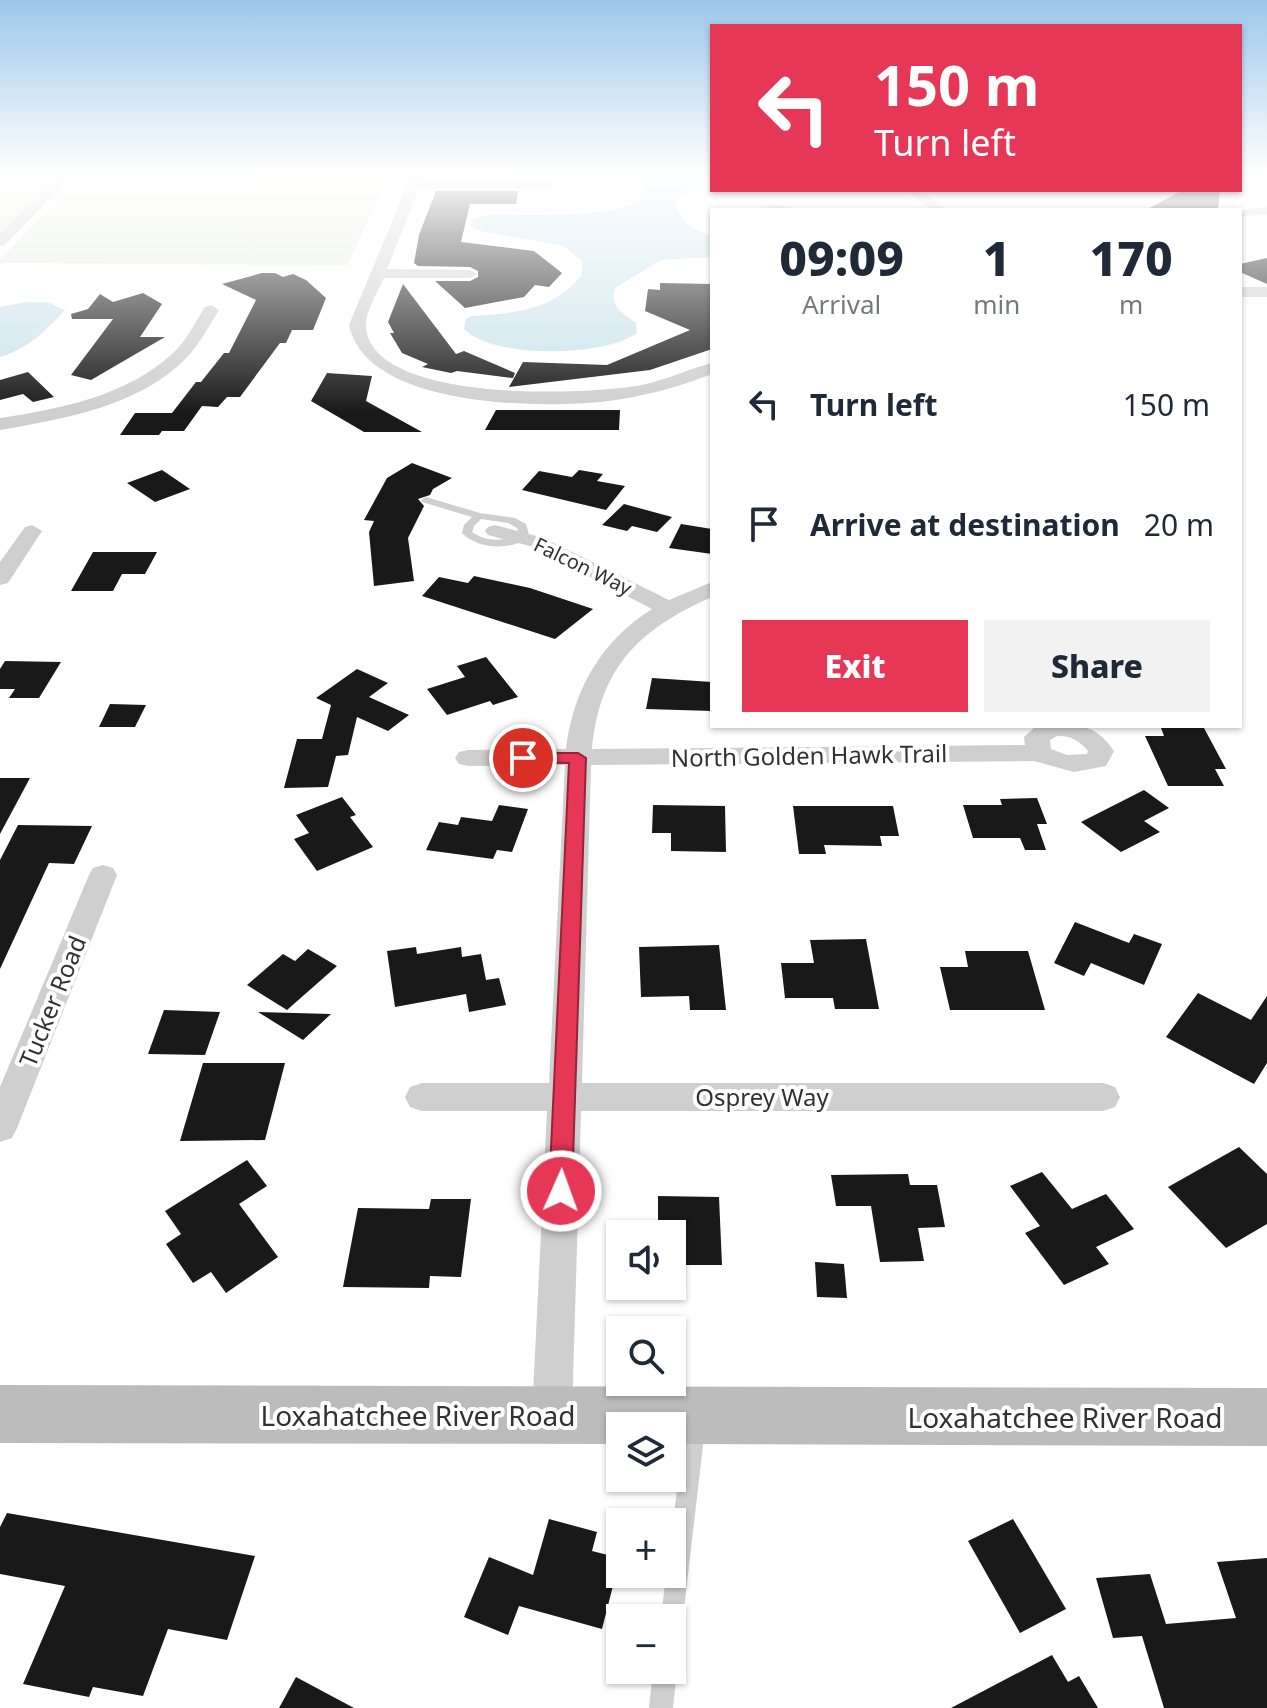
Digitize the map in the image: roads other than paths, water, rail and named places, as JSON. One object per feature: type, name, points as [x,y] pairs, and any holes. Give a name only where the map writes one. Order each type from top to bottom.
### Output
[{"type":"street","points":[[385,254],[360,315],[358,335],[371,354],[382,363],[415,379],[483,395],[560,397],[628,391],[707,375]]},
{"type":"street","points":[[377,273],[470,274]]},
{"type":"street","points":[[1242,292],[1267,292]]},
{"type":"street","points":[[0,424],[75,408],[145,379],[186,348],[211,310]]},
{"type":"street","name":"Falcon Way","points":[[487,524],[525,538],[669,609]]},
{"type":"street","points":[[0,578],[32,531]]},
{"type":"street","points":[[552,1415],[578,758],[583,710],[598,675],[615,651],[637,630],[669,609],[710,590]]},
{"type":"street","name":"North Golden Hawk Trail","points":[[468,758],[1039,753]]},
{"type":"street","name":"Tucker Road","points":[[0,1128],[103,875]]},
{"type":"street","name":"Osprey Way","points":[[422,1097],[1103,1097]]},
{"type":"street","name":"Loxahatchee River Road","points":[[0,1414],[1267,1417]]},
{"type":"lane","points":[[426,500],[487,524]]},
{"type":"lane","points":[[674,1604],[697,1416]]},
{"type":"lane","points":[[661,1708],[664,1684]]},
{"type":"water","points":[[573,254],[710,254],[710,257],[661,260],[615,288],[616,304],[636,323],[637,333],[622,341],[576,350],[523,350],[478,339],[464,329],[466,319],[471,316],[532,308],[558,296],[582,275],[582,261]]},
{"type":"water","points":[[47,302],[65,310],[36,338],[0,357],[0,307]]}]
